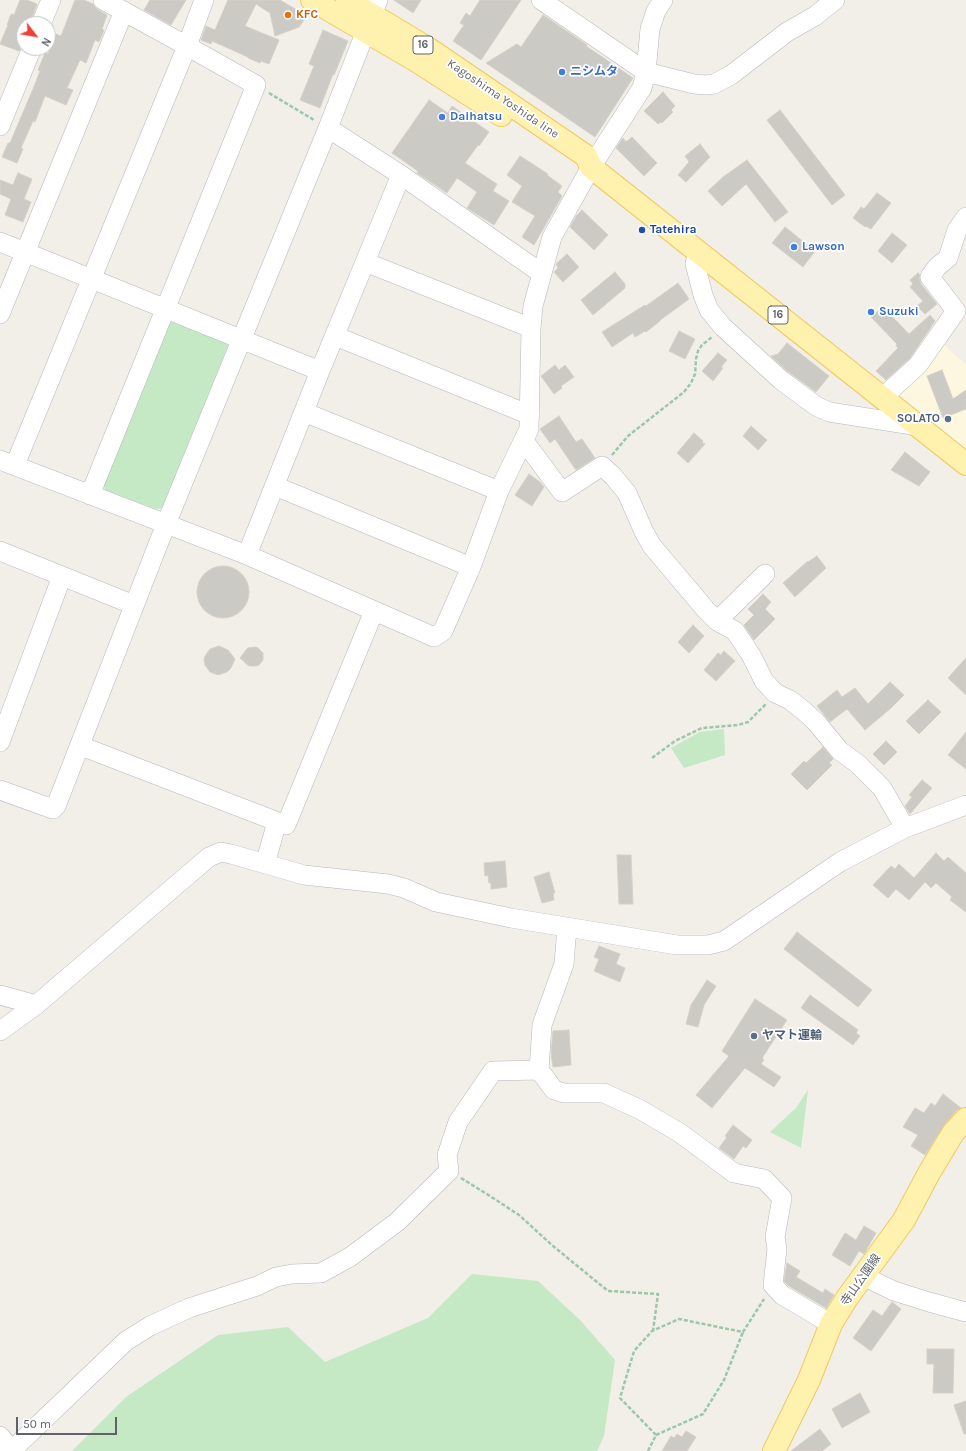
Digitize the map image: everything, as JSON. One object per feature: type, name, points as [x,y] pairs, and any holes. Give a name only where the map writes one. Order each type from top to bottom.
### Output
[{"type":"main road","name":"Kagoshima Yoshida line","points":[[312,0],[372,15]]},
{"type":"main road","name":"Kagoshima Yoshida line","points":[[347,0],[435,53],[582,153],[586,156],[591,166],[882,398],[965,462]]},
{"type":"main road","name":"寺山公園線","points":[[774,1451],[809,1380],[831,1324],[847,1298],[904,1220],[929,1173],[953,1133],[966,1119]]},
{"type":"street","points":[[45,16],[51,0]]},
{"type":"street","points":[[90,495],[256,85],[103,0]]},
{"type":"street","points":[[204,0],[187,46],[91,279],[7,463],[247,555],[434,637],[443,631],[471,567],[499,491],[529,429],[531,328],[533,306],[552,237],[591,166],[642,88],[646,72],[650,29],[656,11],[663,0]]},
{"type":"street","points":[[541,0],[646,72],[694,84],[706,85],[714,84],[731,75],[787,32],[815,16],[835,0]]},
{"type":"street","points":[[0,314],[124,11]]},
{"type":"street","points":[[0,790],[50,808],[55,808],[81,746],[166,524],[328,128],[372,15]]},
{"type":"street","points":[[0,126],[29,56]]},
{"type":"street","points":[[328,128],[401,175],[541,273]]},
{"type":"street","points":[[247,555],[320,371],[401,175]]},
{"type":"street","points":[[882,398],[918,365],[956,311],[930,277],[937,267],[948,258],[957,230],[966,217]]},
{"type":"street","points":[[0,242],[320,371]]},
{"type":"street","points":[[698,252],[695,264],[703,295],[709,310],[723,327],[781,380],[816,406],[830,412],[919,426]]},
{"type":"street","points":[[365,262],[531,328]]},
{"type":"street","points":[[335,336],[530,415]]},
{"type":"street","points":[[304,412],[499,491]]},
{"type":"street","points":[[524,441],[562,492],[602,466],[613,476],[627,493],[644,532],[652,546],[706,610],[718,621],[735,631],[751,655],[764,681],[775,693],[790,700],[804,711],[816,722],[840,751],[858,764],[882,788],[905,828]]},
{"type":"street","points":[[275,486],[471,567]]},
{"type":"street","points":[[0,551],[134,605]]},
{"type":"street","points":[[718,621],[765,574]]},
{"type":"street","points":[[0,742],[62,576]]},
{"type":"street","points":[[81,746],[286,825],[374,611]]},
{"type":"street","points":[[0,1031],[36,1005],[209,858],[221,852],[304,876],[388,884],[404,888],[436,902],[511,918],[677,945],[708,945],[724,941],[840,862],[905,828],[966,805]]},
{"type":"street","points":[[265,864],[278,822]]},
{"type":"street","points":[[567,927],[564,964],[542,1025],[539,1070],[554,1090],[564,1093],[604,1093],[641,1110],[680,1133],[734,1173],[764,1179],[782,1198],[775,1237],[776,1249],[773,1284],[782,1295],[831,1324]]},
{"type":"street","points":[[0,995],[36,1005]]},
{"type":"street","points":[[7,1446],[121,1346],[150,1326],[179,1312],[257,1286],[276,1277],[292,1274],[321,1273],[350,1257],[397,1222],[449,1171],[447,1155],[458,1122],[493,1071],[539,1070]]},
{"type":"street","points":[[863,1276],[901,1293],[966,1312]]},
{"type":"path","points":[[256,85],[328,128]]},
{"type":"path","points":[[602,466],[628,436],[684,392],[691,383],[695,374],[698,351],[702,345],[723,327]]},
{"type":"path","points":[[652,758],[675,741],[702,728],[738,725],[748,722],[775,693]]},
{"type":"path","points":[[449,1171],[519,1215],[553,1246],[608,1291],[658,1294],[652,1331]]},
{"type":"path","points":[[648,1451],[656,1435],[703,1414],[724,1380],[744,1332],[773,1284]]},
{"type":"path","points":[[656,1435],[620,1398],[634,1351],[652,1331],[679,1319],[744,1332]]},
{"type":"shaded area","name":"SOLATO","points":[[938,339],[966,365],[966,449],[892,389]]},
{"type":"green space","points":[[175,320],[225,340],[228,346],[162,508],[156,509],[105,490],[103,483],[167,323]]},
{"type":"green space","points":[[724,729],[725,755],[684,768],[671,748],[700,732]]},
{"type":"green space","points":[[808,1090],[801,1148],[770,1132],[796,1108]]},
{"type":"green space","points":[[472,1274],[538,1281],[580,1320],[615,1360],[604,1436],[597,1451],[72,1451],[126,1397],[218,1335],[288,1327],[325,1362],[428,1318]]},
{"type":"building","points":[[20,0],[27,0],[37,4],[33,16],[16,16],[16,50],[0,44],[11,14],[14,15]]},
{"type":"building","points":[[75,0],[84,0],[93,4],[97,9],[107,15],[102,29],[104,30],[99,42],[95,40],[86,63],[80,60],[67,88],[73,90],[66,105],[45,96],[35,122],[33,121],[21,148],[23,149],[17,163],[2,157],[8,143],[10,143],[33,89],[44,56],[56,56],[56,34],[61,36]]},
{"type":"building","points":[[150,0],[186,0],[171,25],[144,10]]},
{"type":"building","points":[[228,0],[280,0],[307,16],[299,27],[275,36],[270,13],[256,4],[245,26],[279,40],[269,64],[261,61],[260,63],[212,41],[211,44],[201,40],[206,26],[215,30]]},
{"type":"building","points":[[394,0],[421,0],[413,13]]},
{"type":"building","points":[[480,0],[521,0],[481,60],[453,41],[464,25],[460,23],[466,13],[470,16]]},
{"type":"building","name":"ニシムタ","points":[[543,15],[633,78],[595,137],[486,63],[517,44],[521,47]]},
{"type":"building","points":[[323,30],[348,41],[320,108],[300,100],[314,66],[309,64]]},
{"type":"building","points":[[663,92],[675,106],[671,110],[673,112],[662,123],[661,122],[658,124],[644,111]]},
{"type":"building","points":[[429,100],[448,113],[452,106],[489,132],[465,163],[497,184],[493,191],[509,201],[494,225],[467,208],[477,192],[457,178],[447,193],[417,173],[418,171],[392,153]]},
{"type":"building","points":[[780,110],[845,195],[832,205],[767,120]]},
{"type":"building","points":[[632,137],[657,163],[644,176],[616,148],[623,138],[626,142]]},
{"type":"building","points":[[700,144],[710,157],[686,182],[678,175],[689,162],[685,156]]},
{"type":"building","points":[[520,156],[548,174],[547,175],[562,186],[558,192],[562,196],[534,245],[522,237],[535,216],[512,202],[522,186],[507,175]]},
{"type":"building","points":[[747,160],[788,212],[775,222],[746,184],[722,206],[708,191],[723,177]]},
{"type":"building","points":[[18,173],[32,179],[24,199],[31,202],[23,222],[5,215],[11,199],[0,194],[0,180],[13,185]]},
{"type":"building","points":[[877,193],[891,203],[871,229],[866,226],[865,227],[853,218],[861,207],[864,209]]},
{"type":"building","points":[[582,210],[608,235],[594,250],[570,227],[577,215]]},
{"type":"building","name":"Lawson","points":[[785,227],[815,251],[803,267],[772,243]]},
{"type":"building","points":[[892,233],[907,245],[892,263],[878,251]]},
{"type":"building","points":[[567,254],[579,267],[563,282],[554,272],[558,268],[556,264]]},
{"type":"building","points":[[615,272],[625,284],[625,288],[593,315],[581,300]]},
{"type":"building","points":[[918,273],[920,275],[919,278],[921,284],[937,304],[925,314],[917,306],[923,301],[910,287],[913,284],[910,280]]},
{"type":"building","points":[[678,283],[689,299],[646,332],[645,331],[635,337],[633,333],[612,347],[602,332],[645,305],[646,306]]},
{"type":"building","points":[[883,307],[909,334],[930,315],[935,321],[910,358],[886,380],[876,371],[898,348],[896,346],[897,344],[871,317]]},
{"type":"building","points":[[679,331],[695,339],[685,359],[669,351]]},
{"type":"building","points":[[787,343],[829,376],[816,392],[787,371],[771,356],[778,354]]},
{"type":"building","points":[[718,353],[727,360],[713,381],[702,371]]},
{"type":"building","points":[[555,365],[559,370],[565,365],[574,377],[561,386],[562,388],[554,394],[541,376]]},
{"type":"building","points":[[942,370],[953,399],[966,390],[966,409],[943,418],[927,376]]},
{"type":"building","points":[[559,416],[576,442],[582,439],[595,458],[576,470],[555,439],[550,443],[540,429]]},
{"type":"building","points":[[751,426],[767,440],[758,450],[743,436]]},
{"type":"building","points":[[694,433],[705,444],[688,463],[677,453]]},
{"type":"building","points":[[905,452],[930,472],[919,486],[891,470]]},
{"type":"building","points":[[529,474],[544,487],[532,506],[515,495]]},
{"type":"building","points":[[817,556],[826,568],[795,597],[783,583],[808,561]]},
{"type":"building","points":[[218,566],[228,566],[242,573],[249,587],[249,597],[242,611],[228,618],[218,618],[208,614],[201,607],[197,597],[197,587],[201,577],[208,570]]},
{"type":"building","points":[[763,594],[771,602],[765,609],[775,619],[754,640],[744,625],[754,615],[748,609]]},
{"type":"building","points":[[693,625],[704,636],[689,653],[678,642]]},
{"type":"building","points":[[219,646],[228,650],[235,659],[231,668],[227,672],[218,675],[210,672],[205,665],[204,660],[210,649]]},
{"type":"building","points":[[255,647],[263,653],[263,660],[259,665],[249,666],[240,658],[248,648]]},
{"type":"building","points":[[724,651],[735,661],[716,681],[704,670],[718,653],[721,655]]},
{"type":"building","points":[[966,658],[966,695],[948,678]]},
{"type":"building","points":[[890,682],[904,695],[865,730],[847,709],[830,722],[817,706],[837,690],[842,697],[855,688],[868,704]]},
{"type":"building","points":[[928,700],[941,712],[919,734],[906,721]]},
{"type":"building","points":[[966,732],[966,769],[948,755]]},
{"type":"building","points":[[886,741],[897,752],[884,765],[873,754]]},
{"type":"building","points":[[823,747],[833,759],[829,763],[832,765],[807,790],[791,774],[804,761],[806,763]]},
{"type":"building","points":[[922,780],[932,788],[910,814],[905,806],[912,797],[909,795]]},
{"type":"building","points":[[936,853],[944,861],[948,857],[966,873],[966,912],[950,900],[952,897],[936,883],[931,888],[925,882],[909,900],[896,889],[888,898],[873,885],[891,866],[895,869],[899,864],[914,878]]},
{"type":"building","points":[[617,855],[631,855],[633,904],[619,904]]},
{"type":"building","points":[[505,861],[507,887],[491,889],[491,883],[489,883],[488,875],[485,876],[484,863]]},
{"type":"building","points":[[549,872],[555,893],[553,893],[554,900],[542,903],[534,877]]},
{"type":"building","points":[[797,932],[872,990],[858,1007],[784,949]]},
{"type":"building","points":[[599,946],[620,954],[616,964],[625,968],[620,982],[594,971],[599,959],[594,957]]},
{"type":"building","points":[[707,980],[716,986],[704,1005],[698,1027],[686,1024],[691,1005]]},
{"type":"building","points":[[810,995],[858,1030],[856,1033],[860,1036],[853,1045],[801,1008]]},
{"type":"building","name":"ヤマト運輸","points":[[755,999],[787,1020],[762,1058],[764,1060],[761,1064],[781,1077],[774,1087],[745,1068],[712,1108],[696,1095],[729,1056],[722,1051]]},
{"type":"building","points":[[569,1030],[571,1065],[553,1067],[551,1053],[553,1031]]},
{"type":"building","points":[[943,1094],[961,1108],[957,1110],[944,1125],[925,1155],[911,1146],[918,1135],[903,1127],[915,1108],[924,1113],[931,1103],[935,1106]]},
{"type":"building","points":[[733,1125],[752,1140],[746,1148],[743,1146],[734,1159],[719,1148]]},
{"type":"building","points":[[864,1226],[876,1233],[864,1254],[859,1251],[850,1266],[832,1255],[845,1233],[856,1240]]},
{"type":"building","points":[[787,1263],[800,1271],[796,1277],[823,1293],[825,1289],[834,1295],[826,1308],[789,1286],[784,1281]]},
{"type":"building","points":[[892,1302],[901,1309],[871,1351],[853,1338],[873,1310],[882,1316]]},
{"type":"building","points":[[927,1349],[954,1349],[953,1393],[933,1393],[934,1364],[927,1364]]},
{"type":"building","points":[[860,1393],[870,1412],[842,1428],[832,1409]]},
{"type":"building","points":[[966,1401],[966,1434],[964,1434],[954,1405]]},
{"type":"building","points":[[820,1429],[831,1444],[822,1451],[791,1451]]},
{"type":"building","points":[[686,1431],[696,1437],[687,1451],[662,1451],[671,1436],[674,1438],[677,1434],[682,1437]]},
{"type":"place","name":"KFC","points":[[288,15]]},
{"type":"place","name":"ニシムタ","points":[[562,72]]},
{"type":"place","name":"Daihatsu","points":[[442,117]]},
{"type":"place","name":"Tatehira","points":[[642,230]]},
{"type":"place","name":"Lawson","points":[[794,247]]},
{"type":"place","name":"Suzuki","points":[[871,312]]},
{"type":"place","name":"SOLATO","points":[[948,419]]},
{"type":"place","name":"ヤマト運輸","points":[[754,1036]]}]
